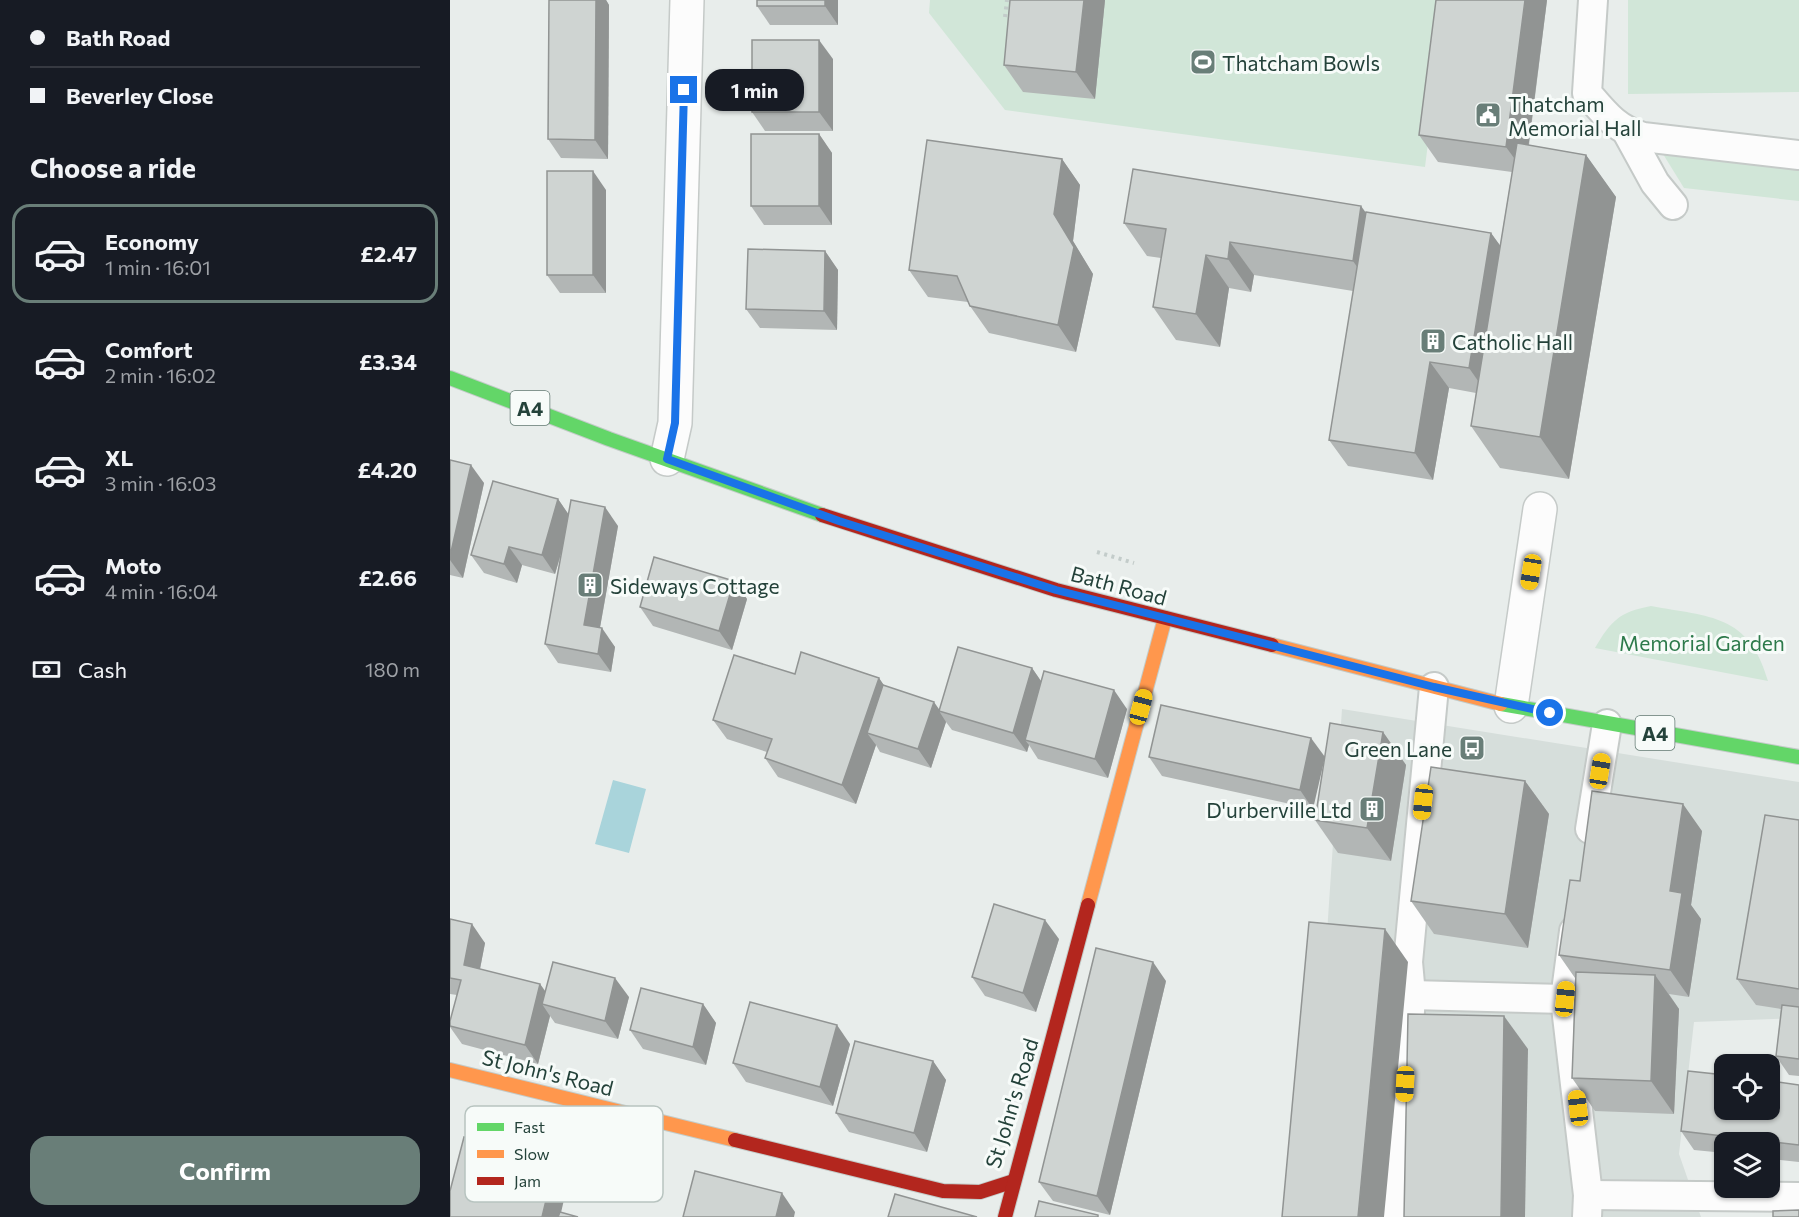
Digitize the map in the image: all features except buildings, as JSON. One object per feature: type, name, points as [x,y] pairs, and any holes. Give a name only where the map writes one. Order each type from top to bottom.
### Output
[{"type":"main road","name":"Bath Road","points":[[450,378],[839,521],[1056,590],[1511,706],[1799,757]]},
{"type":"main road","name":"St John's Road","points":[[663,1122],[943,1191],[971,1194],[990,1192],[1014,1181],[1165,618]]},
{"type":"main road","name":"St John's Road","points":[[450,1070],[597,1106]]},
{"type":"main road","points":[[1005,1217],[1014,1181]]},
{"type":"street","points":[[667,459],[675,423],[687,0]]},
{"type":"street","points":[[1511,706],[1540,509]]},
{"type":"lane","points":[[1593,0],[1587,93],[1609,119],[1627,132],[1644,137],[1799,155]]},
{"type":"lane","points":[[1627,132],[1655,183],[1673,205]]},
{"type":"lane","points":[[1397,1217],[1411,995],[1408,962],[1434,687]]},
{"type":"lane","points":[[1587,853],[1607,724]]},
{"type":"lane","points":[[1579,900],[1565,999],[1588,1206],[1799,1197]]},
{"type":"lane","points":[[1411,995],[1565,999]]},
{"type":"path","points":[[1005,17],[1007,0]]},
{"type":"shaded area","points":[[1342,709],[1799,782],[1799,1018],[1694,1022],[1679,1154],[1701,1217],[1308,1217]]},
{"type":"green space","name":"Thatcham Bowls","points":[[930,0],[1446,0],[1425,167],[1005,110],[929,13]]},
{"type":"green space","points":[[1628,0],[1799,0],[1799,92],[1628,94]]},
{"type":"green space","points":[[1663,154],[1799,166],[1799,201],[1684,188]]},
{"type":"green space","name":"Memorial Garden","points":[[1651,606],[1692,613],[1724,622],[1750,643],[1760,659],[1768,681],[1595,648],[1617,619],[1631,611]]},
{"type":"water","points":[[613,780],[646,789],[629,853],[595,844]]},
{"type":"traffic: fast","points":[[450,378],[609,439],[822,515]]},
{"type":"traffic: fast","points":[[1501,704],[1799,757]]},
{"type":"traffic: slow","points":[[1088,905],[1165,618]]},
{"type":"traffic: slow","points":[[1272,645],[1501,704]]},
{"type":"traffic: slow","points":[[450,1070],[597,1106]]},
{"type":"traffic: slow","points":[[663,1122],[735,1140]]},
{"type":"traffic: jam","points":[[822,515],[1056,590],[1272,645]]},
{"type":"traffic: jam","points":[[1005,1217],[1088,905]]},
{"type":"traffic: jam","points":[[735,1140],[943,1191],[980,1192],[1014,1181]]},
{"type":"place","name":"Thatcham Bowls","points":[[1203,62]]},
{"type":"place","name":"Thatcham Memorial Hall","points":[[1488,115]]},
{"type":"place","name":"Catholic Hall","points":[[1433,341]]},
{"type":"place","name":"Sideways Cottage","points":[[590,585]]},
{"type":"place","name":"Green Lane","points":[[1472,748]]},
{"type":"place","name":"D'urberville Ltd","points":[[1372,809]]},
{"type":"route","points":[[684,90],[675,423],[667,459],[839,521],[1056,590],[1434,687],[1550,713]]}]
